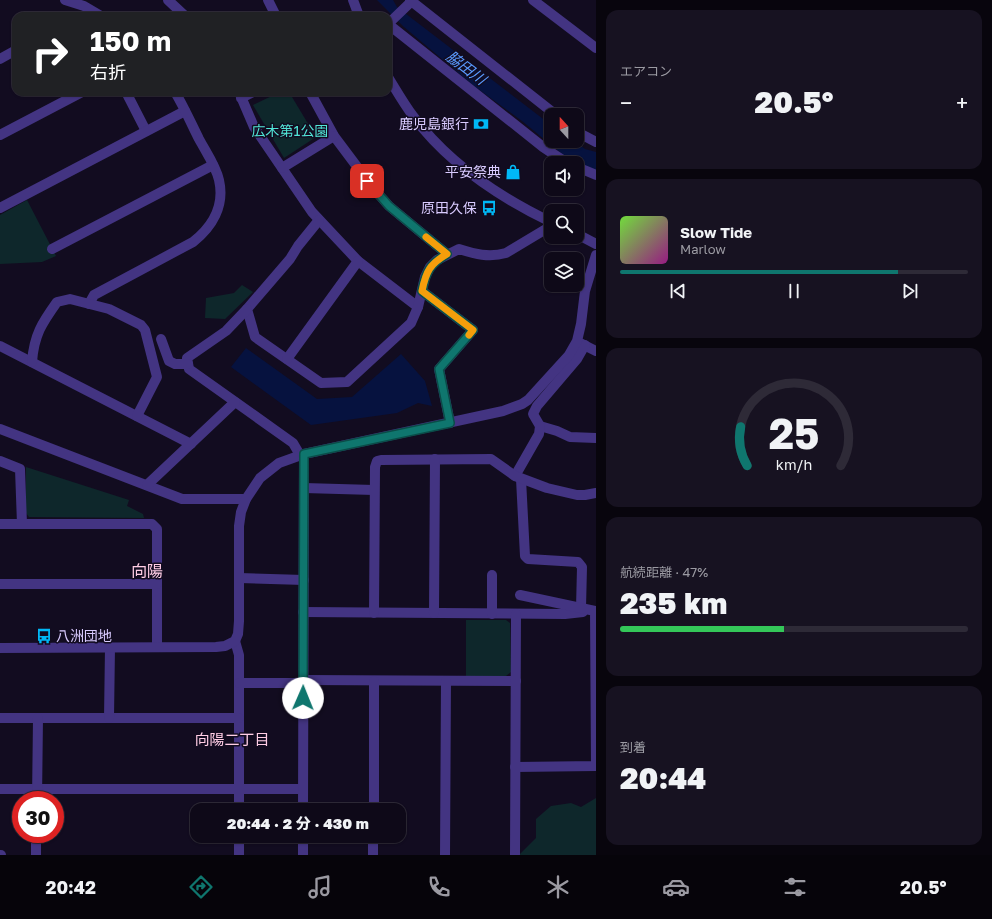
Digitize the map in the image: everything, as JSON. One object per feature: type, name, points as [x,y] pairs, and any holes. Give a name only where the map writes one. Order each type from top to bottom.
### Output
[{"type":"street","points":[[65,0],[84,6],[94,12]]},
{"type":"street","points":[[168,0],[181,12]]},
{"type":"street","points":[[268,0],[274,12]]},
{"type":"street","points":[[353,0],[358,12]]},
{"type":"street","points":[[533,0],[596,48]]},
{"type":"street","points":[[392,19],[410,2],[547,108]]},
{"type":"street","points":[[392,24],[557,156]]},
{"type":"street","points":[[0,59],[12,52]]},
{"type":"street","points":[[392,83],[413,116],[449,156],[494,190],[544,218]]},
{"type":"street","points":[[0,135],[74,96]]},
{"type":"street","points":[[128,96],[146,131]]},
{"type":"street","points":[[88,304],[94,295],[193,242],[203,234],[211,224],[217,212],[220,203],[220,181],[177,96]]},
{"type":"street","points":[[240,96],[254,127],[299,194],[319,220],[358,261],[418,307]]},
{"type":"street","points":[[312,96],[334,136],[361,174],[389,206],[447,254]]},
{"type":"street","points":[[0,208],[185,111]]},
{"type":"street","points":[[282,168],[334,136]]},
{"type":"street","points":[[584,136],[596,142]]},
{"type":"street","points":[[52,249],[213,165]]},
{"type":"street","points":[[584,171],[596,175]]},
{"type":"street","points":[[303,803],[304,488],[302,454],[292,443],[189,369],[187,358],[226,330],[247,309],[290,259],[298,246],[319,220]]},
{"type":"street","points":[[247,309],[255,337],[321,383],[346,382],[411,323],[418,307],[425,277],[430,267],[437,260],[459,249],[482,256],[499,255],[506,253],[544,230]]},
{"type":"street","points":[[584,238],[596,244]]},
{"type":"street","points":[[580,608],[582,567],[578,562],[528,559],[525,556],[518,477],[539,434],[540,426],[533,414],[537,406],[577,360],[581,343],[581,324],[585,291],[596,254]]},
{"type":"street","points":[[287,359],[358,261]]},
{"type":"street","points":[[422,291],[473,330],[439,369],[450,423]]},
{"type":"street","points":[[32,362],[33,349],[41,325],[57,302],[70,299],[109,309],[141,326],[145,330],[157,377],[136,416]]},
{"type":"street","points":[[161,339],[169,361],[175,364],[188,364]]},
{"type":"street","points":[[581,343],[596,351]]},
{"type":"street","points":[[239,803],[239,656],[235,641],[238,634],[239,621],[239,526],[241,512],[246,499],[260,478],[279,463],[302,454],[503,411],[522,404],[534,395],[581,343]]},
{"type":"street","points":[[0,346],[191,444]]},
{"type":"street","points":[[147,485],[236,402]]},
{"type":"street","points":[[540,426],[570,437],[596,438]]},
{"type":"street","points":[[0,429],[182,499],[246,499]]},
{"type":"street","points":[[434,613],[435,459]]},
{"type":"street","points":[[374,613],[374,490],[375,467],[377,461],[491,459],[518,477],[547,488],[577,495],[596,493]]},
{"type":"street","points":[[0,461],[20,469],[22,524]]},
{"type":"street","points":[[304,488],[374,490]]},
{"type":"street","points":[[0,524],[152,524],[157,529],[157,647]]},
{"type":"street","points":[[492,575],[492,614]]},
{"type":"street","points":[[239,578],[304,580]]},
{"type":"street","points":[[0,584],[157,584]]},
{"type":"street","points":[[520,596],[596,611]]},
{"type":"street","points":[[303,612],[565,614],[596,611]]},
{"type":"street","points":[[515,767],[596,766],[596,611]]},
{"type":"street","points":[[515,855],[516,614]]},
{"type":"street","points":[[0,648],[220,647],[235,641]]},
{"type":"street","points":[[109,718],[110,647]]},
{"type":"street","points":[[374,681],[374,803]]},
{"type":"street","points":[[445,855],[446,681]]},
{"type":"street","points":[[239,683],[516,681]]},
{"type":"street","points":[[0,718],[239,718]]},
{"type":"street","points":[[37,789],[38,718]]},
{"type":"street","points":[[0,788],[303,789]]},
{"type":"street","points":[[36,843],[36,855]]},
{"type":"street","points":[[239,843],[239,855]]},
{"type":"street","points":[[303,843],[303,855]]},
{"type":"street","points":[[373,843],[373,855]]},
{"type":"green space","name":"広木第1公園","points":[[272,96],[291,96],[316,137],[284,158],[253,105]]},
{"type":"green space","points":[[27,200],[56,256],[42,262],[0,264],[0,215]]},
{"type":"green space","points":[[242,285],[253,292],[225,319],[205,318],[206,298],[234,293]]},
{"type":"green space","points":[[26,467],[129,500],[127,506],[143,514],[144,518],[29,517],[26,513]]},
{"type":"green space","points":[[466,620],[506,620],[510,623],[511,672],[506,676],[466,676]]},
{"type":"green space","points":[[596,798],[596,855],[519,855],[536,838],[536,819],[551,806],[571,803],[581,807]]},
{"type":"water","name":"脇田川","points":[[377,0],[393,0],[397,7],[544,120],[544,139],[474,86],[404,27],[392,15],[392,12],[389,12]]},
{"type":"water","points":[[555,148],[584,148],[596,152],[596,172],[584,167],[584,156],[565,156]]},
{"type":"water","points":[[246,348],[317,399],[352,397],[401,354],[425,381],[432,406],[418,403],[397,413],[311,425],[231,367]]},
{"type":"slow traffic","points":[[426,237],[447,254],[437,260],[430,267],[425,277],[422,291],[473,330],[469,335]]},
{"type":"place","name":"鹿児島銀行","points":[[481,124]]},
{"type":"place","name":"平安祭典","points":[[513,172]]},
{"type":"place","name":"原田久保","points":[[489,208]]},
{"type":"place","name":"八洲団地","points":[[44,636]]},
{"type":"district","name":"向陽","points":[[147,571]]},
{"type":"district","name":"向陽二丁目","points":[[232,740]]},
{"type":"route","points":[[303,698],[304,454],[450,423],[439,369],[473,330],[422,291],[425,277],[430,267],[437,260],[447,254],[389,206],[367,181]]}]
